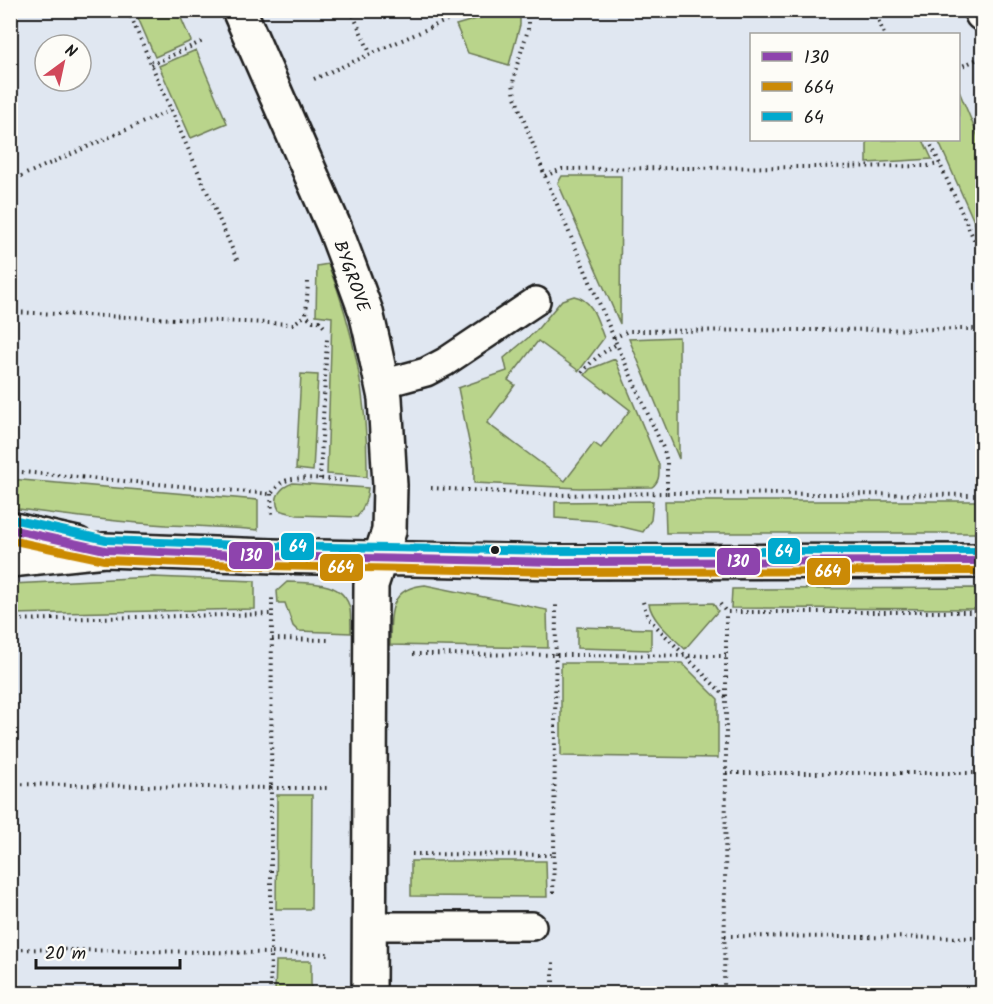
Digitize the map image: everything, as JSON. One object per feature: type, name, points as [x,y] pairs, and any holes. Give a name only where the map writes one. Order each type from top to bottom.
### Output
[{"type":"street","name":"BYGROVE","points":[[242,16],[356,282],[366,312],[382,384],[390,485],[389,531],[371,585],[369,993]]},
{"type":"street","points":[[10,529],[105,550]]},
{"type":"street","points":[[10,560],[105,550],[556,562],[982,561]]},
{"type":"lane","points":[[382,384],[426,372],[445,362],[536,301]]},
{"type":"lane","points":[[369,940],[532,926]]},
{"type":"path","points":[[128,10],[238,262]]},
{"type":"path","points":[[351,10],[370,53]]},
{"type":"path","points":[[276,96],[370,53],[476,10]]},
{"type":"path","points":[[528,10],[528,30],[513,83],[515,97],[545,176],[664,450],[667,462],[668,493]]},
{"type":"path","points":[[874,10],[884,33]]},
{"type":"path","points":[[151,65],[242,16]]},
{"type":"path","points":[[960,67],[982,57]]},
{"type":"path","points":[[10,181],[171,110]]},
{"type":"path","points":[[929,141],[982,257]]},
{"type":"path","points":[[545,176],[562,169],[927,166],[940,164]]},
{"type":"path","points":[[976,243],[982,240]]},
{"type":"path","points":[[306,315],[308,272]]},
{"type":"path","points":[[10,312],[293,324],[306,315]]},
{"type":"path","points":[[306,315],[313,321],[319,321],[327,330],[320,479]]},
{"type":"path","points":[[614,338],[628,331],[982,329]]},
{"type":"path","points":[[582,373],[592,360],[618,345]]},
{"type":"path","points":[[10,471],[271,494],[280,484],[290,479],[320,479],[557,495],[668,493],[982,495]]},
{"type":"path","points":[[270,993],[272,556]]},
{"type":"path","points":[[369,854],[554,855],[556,562]]},
{"type":"path","points":[[642,562],[642,597],[648,618],[726,697]]},
{"type":"path","points":[[715,596],[726,612],[724,993]]},
{"type":"path","points":[[726,612],[982,612]]},
{"type":"path","points":[[10,620],[272,614]]},
{"type":"path","points":[[272,639],[371,647],[556,654],[726,656]]},
{"type":"path","points":[[726,773],[982,773]]},
{"type":"path","points":[[10,784],[370,788]]},
{"type":"path","points":[[725,936],[982,938]]},
{"type":"path","points":[[10,949],[271,953],[369,940]]},
{"type":"green space","points":[[135,11],[178,11],[191,41],[155,57]]},
{"type":"green space","points":[[520,12],[520,25],[509,65],[468,53],[456,25],[490,15]]},
{"type":"green space","points":[[196,50],[227,123],[191,138],[159,66]]},
{"type":"green space","points":[[960,93],[982,146],[982,234],[980,235],[938,141],[960,141]]},
{"type":"green space","points":[[867,141],[923,141],[932,159],[867,163]]},
{"type":"green space","points":[[562,176],[621,176],[620,324],[558,183]]},
{"type":"green space","points":[[328,264],[346,316],[358,369],[365,422],[367,477],[327,474],[332,317],[316,315],[317,266]]},
{"type":"green space","points":[[574,296],[581,298],[590,307],[597,318],[604,338],[579,371],[538,341],[508,380],[515,385],[487,423],[565,481],[594,443],[601,448],[630,410],[585,375],[590,369],[615,359],[659,465],[656,482],[652,487],[579,488],[474,483],[474,466],[458,388],[507,371],[504,358],[535,332],[562,300]]},
{"type":"green space","points":[[679,337],[679,459],[629,339]]},
{"type":"green space","points":[[301,374],[318,375],[313,471],[296,469]]},
{"type":"green space","points":[[10,479],[258,500],[258,530],[127,522],[11,508]]},
{"type":"green space","points":[[293,483],[368,488],[365,504],[357,517],[297,515],[279,510],[277,505],[277,497],[281,490]]},
{"type":"green space","points":[[653,501],[651,520],[643,532],[598,521],[555,518],[555,502]]},
{"type":"green space","points":[[665,501],[982,501],[982,533],[666,533]]},
{"type":"green space","points":[[153,577],[255,581],[255,609],[11,614],[11,584]]},
{"type":"green space","points":[[287,582],[315,583],[341,593],[350,609],[351,633],[298,631],[293,626],[285,603],[278,603],[277,591]]},
{"type":"green space","points":[[425,585],[547,610],[548,648],[390,645],[391,614],[397,598],[413,587]]},
{"type":"green space","points":[[982,588],[982,609],[731,608],[732,589]]},
{"type":"green space","points":[[713,603],[718,611],[685,649],[654,617],[649,604]]},
{"type":"green space","points":[[577,627],[651,629],[651,650],[577,648]]},
{"type":"green space","points":[[561,663],[682,663],[718,699],[718,758],[561,756]]},
{"type":"green space","points":[[277,795],[312,795],[311,909],[276,909]]},
{"type":"green space","points":[[411,861],[546,861],[547,897],[411,896]]},
{"type":"green space","points":[[276,961],[311,961],[311,993],[275,993]]},
{"type":"transit line","name":"64","points":[[12,519],[106,540],[272,546],[556,551],[982,551]]},
{"type":"transit line","name":"130","points":[[10,529],[105,550],[272,556],[556,562],[982,561]]},
{"type":"transit line","name":"664","points":[[10,540],[104,560],[272,566],[556,572],[982,571]]}]
